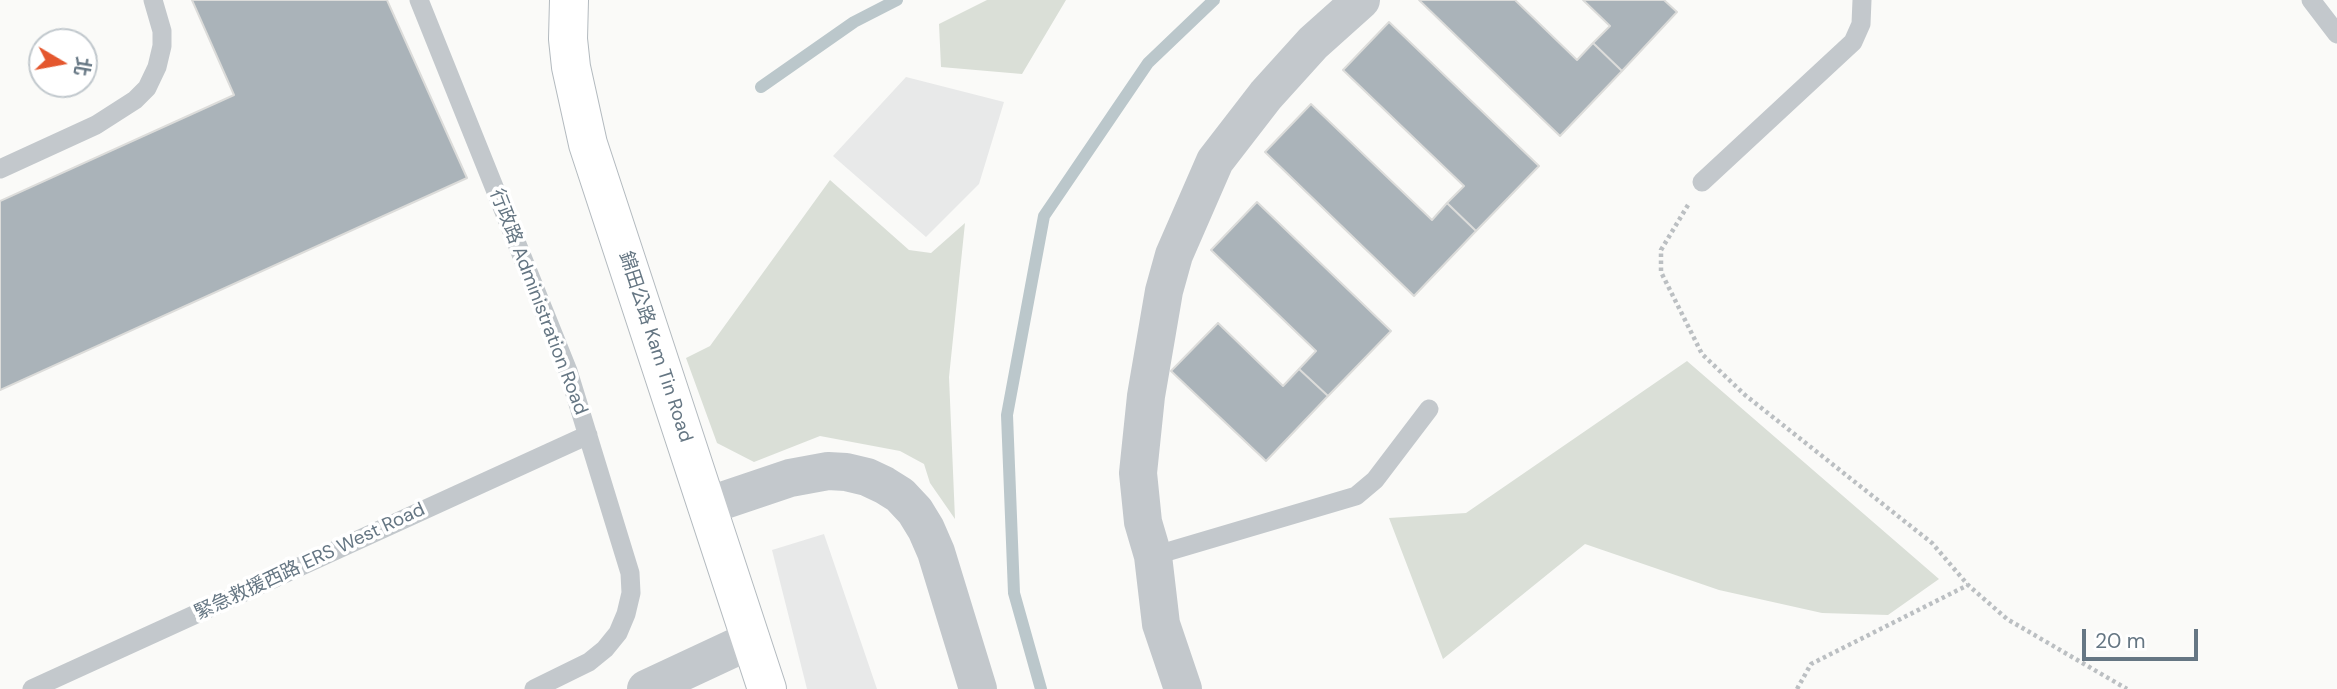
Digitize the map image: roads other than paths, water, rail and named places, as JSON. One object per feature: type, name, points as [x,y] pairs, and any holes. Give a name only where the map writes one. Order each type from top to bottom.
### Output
[{"type":"main road","name":"錦田公路 Kam Tin Road","points":[[569,0],[568,39],[571,67],[589,144],[767,689]]},
{"type":"street","points":[[1183,689],[1161,624],[1153,556],[1143,522],[1138,473],[1146,396],[1164,291],[1174,256],[1215,161],[1273,86],[1313,43],[1361,0]]},
{"type":"street","points":[[707,506],[790,478],[828,471],[867,477],[892,490],[915,511],[936,552],[978,689]]},
{"type":"street","points":[[646,689],[751,640]]},
{"type":"lane","points":[[0,169],[96,125],[135,100],[146,88],[157,67],[162,46],[162,31],[152,0]]},
{"type":"lane","name":"行政路 Administration Road","points":[[419,0],[568,371],[630,573],[631,593],[626,614],[618,633],[605,649],[589,662],[534,689]]},
{"type":"lane","points":[[1702,182],[1853,42],[1861,24],[1862,0]]},
{"type":"lane","points":[[2311,0],[2337,34]]},
{"type":"lane","points":[[1153,556],[1356,496],[1375,480],[1429,409]]},
{"type":"lane","name":"緊急救援西路 ERS West Road","points":[[32,689],[588,435]]},
{"type":"waterway","points":[[761,87],[854,22],[897,0]]},
{"type":"waterway","points":[[1041,689],[1014,593],[1007,415],[1044,216],[1148,63],[1214,0]]}]
